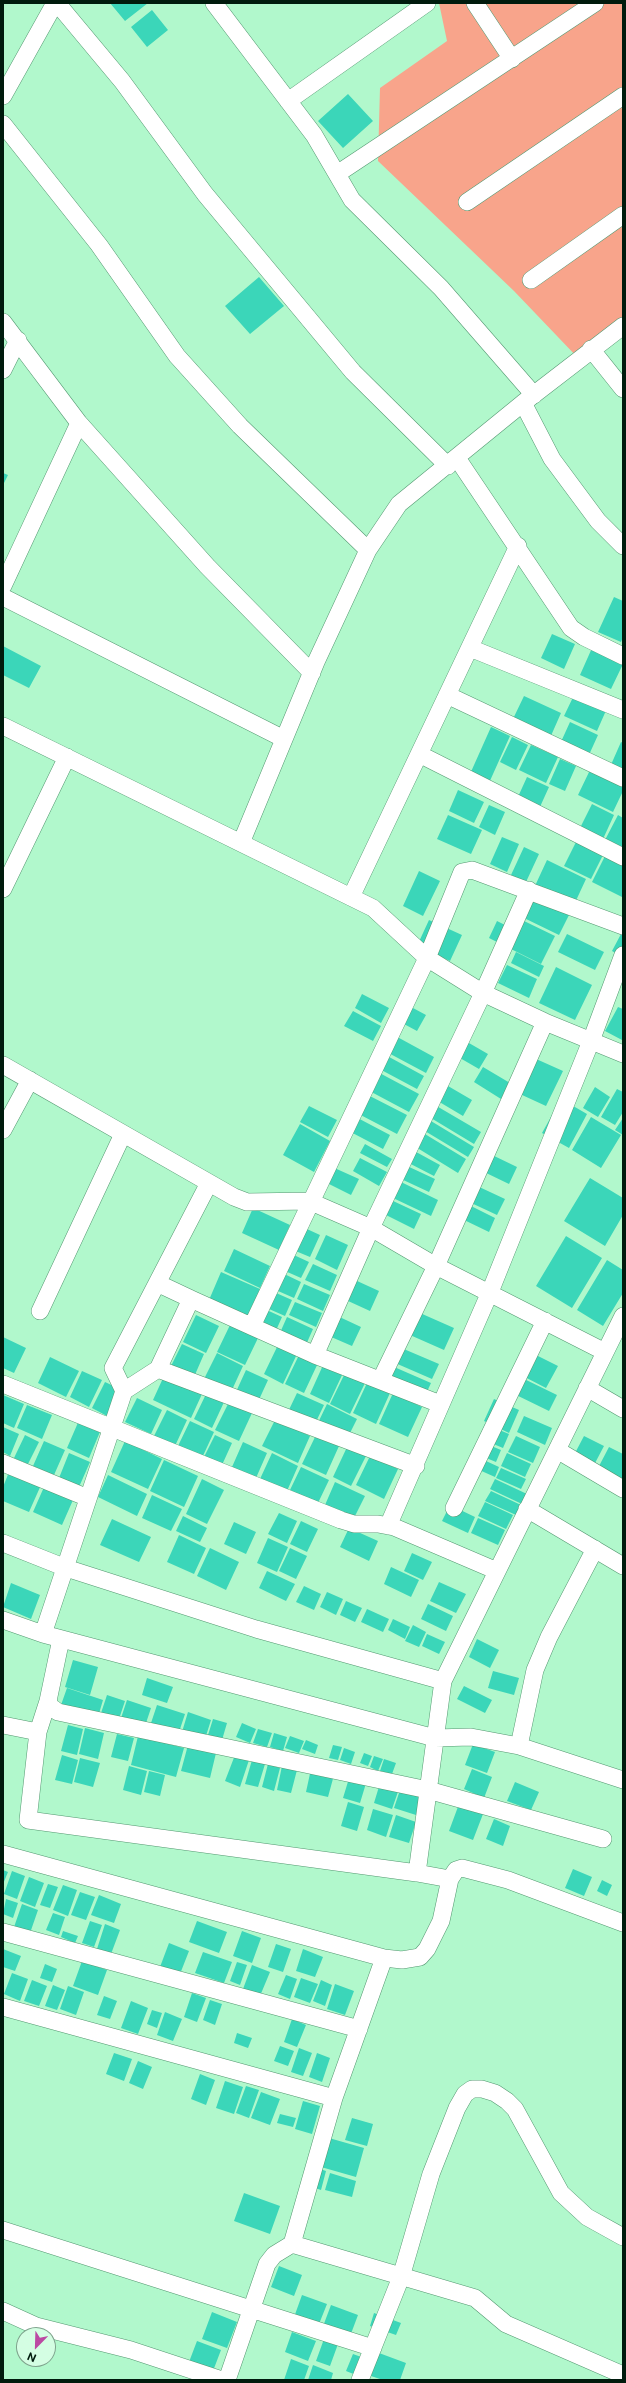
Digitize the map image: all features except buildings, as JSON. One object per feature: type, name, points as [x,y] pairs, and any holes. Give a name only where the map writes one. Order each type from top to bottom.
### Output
[{"type":"street","points":[[3,96],[56,3],[122,81],[205,194],[354,372],[452,462],[518,546],[571,628],[584,637],[623,656]]},
{"type":"street","points":[[214,3],[314,135],[352,200],[441,288],[529,399],[552,459],[598,521],[623,546]]},
{"type":"street","points":[[288,101],[427,3]]},
{"type":"street","points":[[475,3],[512,59]]},
{"type":"street","points":[[337,174],[595,3]]},
{"type":"street","points":[[466,202],[623,96]]},
{"type":"street","points":[[3,124],[100,245],[177,356],[240,426],[368,550]]},
{"type":"street","points":[[531,280],[623,215]]},
{"type":"street","points":[[3,322],[79,423],[207,566],[312,673]]},
{"type":"street","points":[[241,843],[312,673],[368,550],[399,504],[529,399],[623,326]]},
{"type":"street","points":[[3,370],[18,340]]},
{"type":"street","points":[[591,350],[623,389]]},
{"type":"street","points":[[3,586],[79,423]]},
{"type":"street","points":[[351,897],[518,546]]},
{"type":"street","points":[[3,597],[284,739]]},
{"type":"street","points":[[470,648],[623,710]]},
{"type":"street","points":[[447,695],[623,778]]},
{"type":"street","points":[[3,726],[373,908],[427,958],[483,993],[545,1022],[623,1054]]},
{"type":"street","points":[[419,754],[623,856]]},
{"type":"street","points":[[3,889],[67,757]]},
{"type":"street","points":[[252,1326],[310,1201],[427,958],[461,874],[465,870],[472,870],[623,926]]},
{"type":"street","points":[[315,1355],[371,1228],[483,993],[529,890]]},
{"type":"street","points":[[388,1526],[416,1466],[440,1404],[490,1292],[622,961]]},
{"type":"street","points":[[381,1379],[436,1266],[545,1022]]},
{"type":"street","points":[[3,1064],[123,1134],[243,1201],[310,1201],[371,1228],[436,1266],[490,1292],[605,1352]]},
{"type":"street","points":[[3,1130],[30,1080]]},
{"type":"street","points":[[40,1310],[123,1134]]},
{"type":"street","points":[[124,1391],[113,1368],[209,1183]]},
{"type":"street","points":[[157,1283],[315,1355],[381,1379],[440,1404]]},
{"type":"street","points":[[43,1634],[124,1391],[158,1369],[191,1299]]},
{"type":"street","points":[[417,1873],[442,1682],[623,1316]]},
{"type":"street","points":[[454,1508],[545,1321]]},
{"type":"street","points":[[158,1369],[416,1466]]},
{"type":"street","points":[[3,1384],[341,1520],[354,1524],[378,1524],[388,1526],[497,1571]]},
{"type":"street","points":[[587,1388],[623,1409]]},
{"type":"street","points":[[557,1450],[623,1489]]},
{"type":"street","points":[[3,1463],[88,1498]]},
{"type":"street","points":[[527,1509],[623,1566]]},
{"type":"street","points":[[3,1543],[66,1568],[256,1628],[442,1682]]},
{"type":"street","points":[[518,1746],[534,1670],[549,1637],[595,1549]]},
{"type":"street","points":[[3,1620],[61,1639],[435,1738],[498,1740],[623,1780]]},
{"type":"street","points":[[61,1639],[48,1701],[38,1732],[28,1820],[417,1873],[450,1879]]},
{"type":"street","points":[[48,1701],[51,1707],[58,1712],[428,1790],[603,1839]]},
{"type":"street","points":[[3,1725],[38,1732]]},
{"type":"street","points":[[3,1854],[384,1958],[413,1959],[420,1957],[427,1949],[440,1921],[450,1879],[456,1870],[462,1868],[508,1880],[623,1923]]},
{"type":"street","points":[[3,1932],[359,2029]]},
{"type":"street","points":[[227,2380],[267,2264],[274,2255],[292,2244],[334,2098],[384,1958]]},
{"type":"street","points":[[3,2007],[334,2098]]},
{"type":"street","points":[[360,2380],[402,2278],[431,2174],[457,2108],[465,2094],[472,2089],[488,2091],[507,2100],[515,2109],[561,2193],[586,2217],[623,2237]]},
{"type":"street","points":[[3,2230],[373,2348]]},
{"type":"street","points":[[292,2244],[402,2278],[475,2298],[506,2324],[623,2375]]},
{"type":"street","points":[[3,2311],[36,2326],[131,2350],[222,2380]]},
{"type":"shaded area","points":[[439,3],[623,3],[623,325],[579,359],[514,291],[378,161],[380,88],[447,41]]}]
